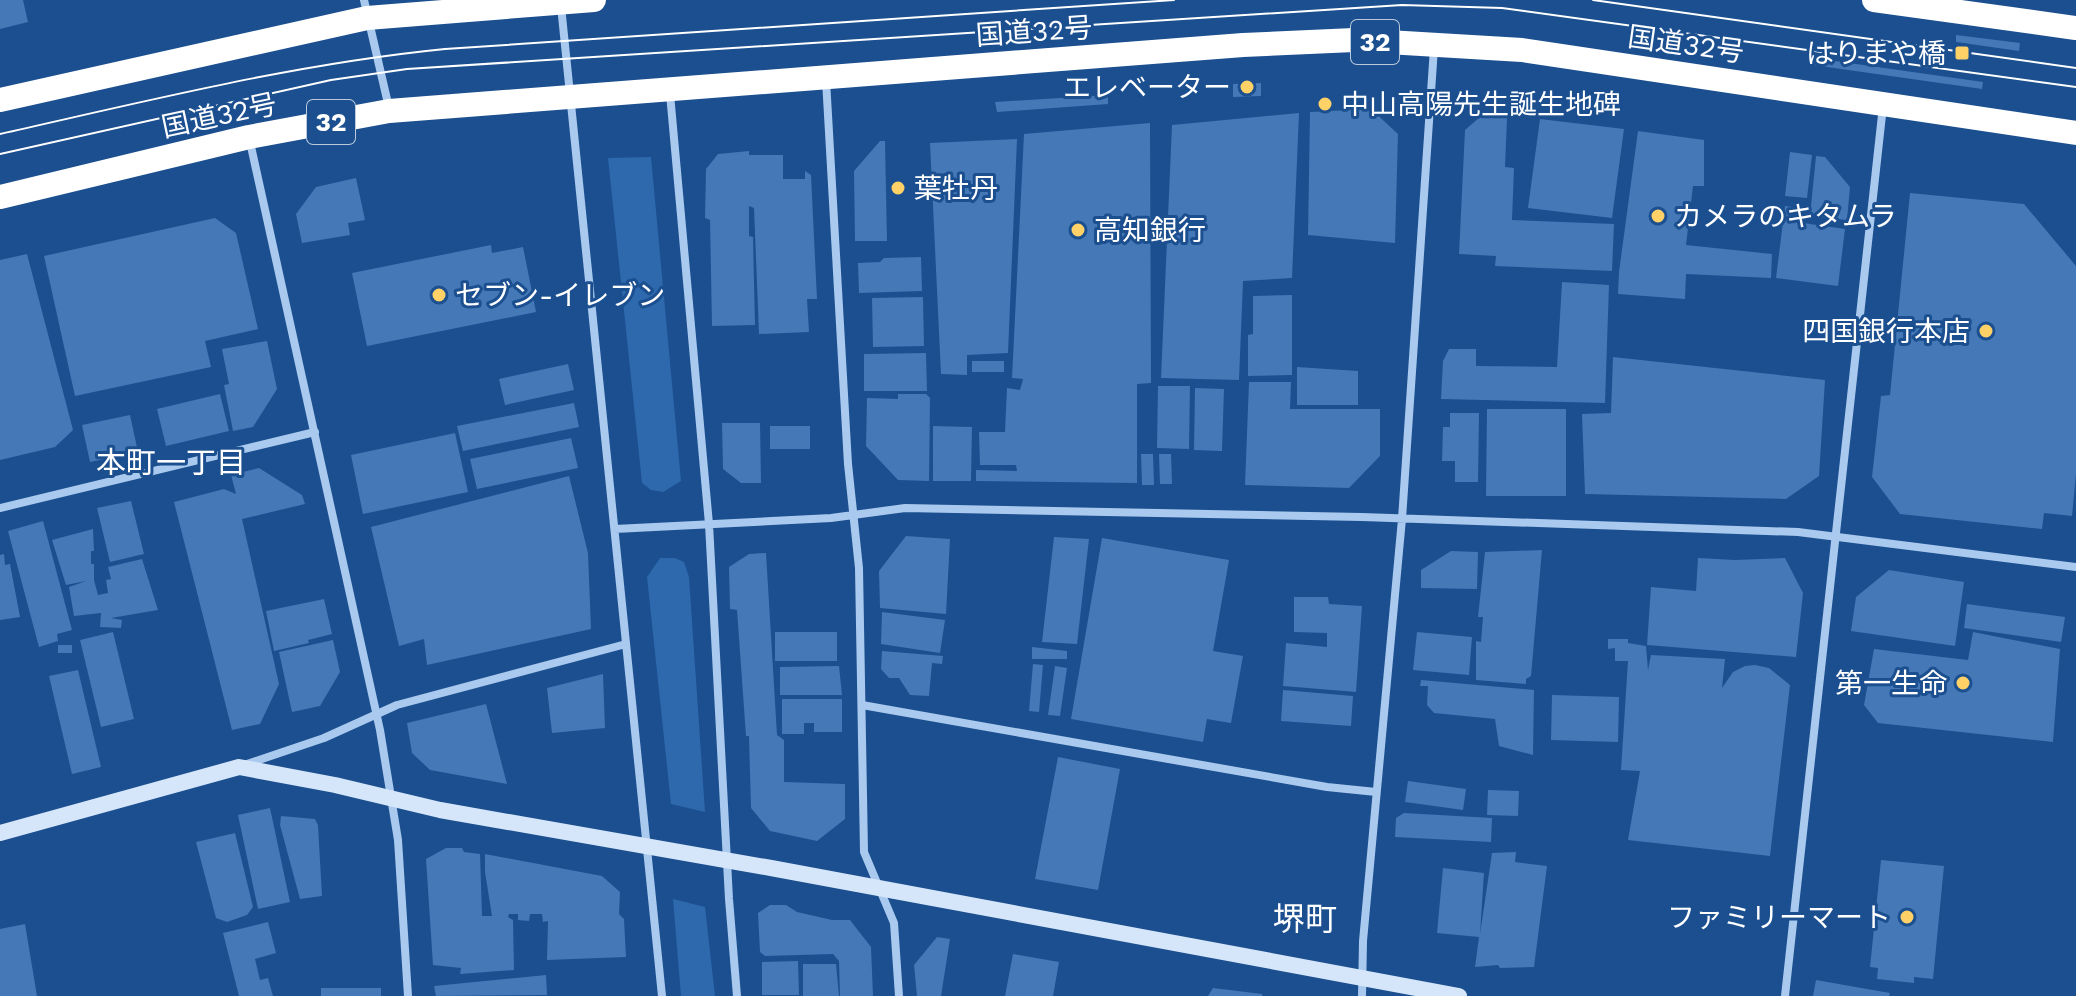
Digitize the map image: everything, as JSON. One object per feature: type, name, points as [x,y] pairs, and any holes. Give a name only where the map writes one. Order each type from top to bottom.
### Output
[{"type":"highway","points":[[0,100],[365,9],[594,0]]},
{"type":"highway","points":[[1874,0],[2076,28]]},
{"type":"highway","name":"国道32号","points":[[0,197],[249,137],[389,111],[1243,45],[1354,40],[1522,50],[2076,133]]},
{"type":"street","points":[[561,2],[662,996]]},
{"type":"street","points":[[365,9],[389,111]]},
{"type":"street","points":[[1362,996],[1363,941],[1402,519],[1434,45]]},
{"type":"street","points":[[826,78],[859,568],[864,852],[894,923],[899,996]]},
{"type":"street","points":[[669,89],[709,524],[737,996]]},
{"type":"street","points":[[1785,996],[1883,103]]},
{"type":"street","points":[[249,137],[372,691],[398,840],[408,996]]},
{"type":"street","points":[[0,508],[315,432]]},
{"type":"street","points":[[615,529],[905,508],[1402,519],[1837,535],[2076,567]]},
{"type":"street","points":[[0,833],[239,767],[324,738],[397,705],[626,644]]},
{"type":"street","points":[[862,705],[1312,784],[1376,792]]},
{"type":"street","points":[[239,767],[335,785],[440,810],[879,887],[1459,996]]},
{"type":"shaded area","points":[[651,157],[681,481],[663,492],[651,490],[642,483],[608,158]]},
{"type":"shaded area","points":[[660,558],[675,558],[684,562],[689,577],[705,812],[671,804],[647,577]]},
{"type":"shaded area","points":[[673,899],[705,907],[715,996],[681,996]]},
{"type":"building","points":[[0,0],[23,0],[28,22],[0,29]]},
{"type":"building","points":[[1956,35],[2020,43],[2019,51],[1956,42]]},
{"type":"building","points":[[1814,58],[1983,82],[1982,89],[1813,65]]},
{"type":"building","name":"エレベーター","points":[[1261,83],[1261,96],[1233,97],[1233,84]]},
{"type":"building","points":[[1108,95],[1108,104],[997,112],[995,102]]},
{"type":"building","points":[[1371,109],[1398,134],[1395,243],[1308,235],[1310,112]]},
{"type":"building","points":[[1299,113],[1292,278],[1243,281],[1239,380],[1161,378],[1172,125]]},
{"type":"building","points":[[1480,117],[1507,118],[1505,167],[1514,168],[1512,220],[1614,224],[1612,271],[1495,266],[1496,256],[1459,254],[1465,130]]},
{"type":"building","points":[[1540,119],[1624,129],[1612,218],[1528,208]]},
{"type":"building","points":[[1150,123],[1151,383],[1137,384],[1137,483],[976,481],[976,470],[1017,471],[1016,465],[980,465],[979,432],[1005,432],[1007,388],[1020,390],[1023,379],[1012,378],[1024,134]]},
{"type":"building","name":"カメラのキタムラ","points":[[1638,131],[1704,140],[1704,186],[1693,186],[1686,245],[1772,254],[1771,278],[1686,274],[1685,299],[1618,294]]},
{"type":"building","points":[[1017,139],[1008,353],[967,355],[967,375],[941,374],[930,143]]},
{"type":"building","points":[[880,141],[885,141],[887,241],[855,241],[854,171]]},
{"type":"building","points":[[749,151],[749,155],[783,155],[783,179],[805,179],[805,171],[811,175],[817,299],[807,299],[809,332],[759,334],[754,208],[749,206],[749,236],[753,237],[755,325],[712,326],[710,220],[705,218],[706,169],[718,154]]},
{"type":"building","points":[[1790,152],[1812,155],[1807,198],[1785,196]]},
{"type":"building","points":[[1816,156],[1825,157],[1850,187],[1847,220],[1810,216]]},
{"type":"building","points":[[356,178],[365,220],[348,223],[350,235],[302,243],[296,214],[316,187]]},
{"type":"building","name":"四国銀行本店","points":[[1910,193],[2024,204],[2076,266],[2076,474],[2072,516],[2044,513],[2042,529],[1900,514],[1872,477],[1881,396],[1890,395]]},
{"type":"building","points":[[1785,206],[1804,209],[1803,223],[1845,229],[1838,286],[1776,278]]},
{"type":"building","points":[[215,218],[236,233],[258,329],[205,341],[211,367],[75,396],[44,256]]},
{"type":"building","points":[[491,245],[492,253],[523,247],[536,312],[367,346],[352,273]]},
{"type":"building","points":[[27,254],[73,430],[55,447],[0,460],[0,260]]},
{"type":"building","points":[[921,257],[922,291],[859,293],[858,263],[880,262],[884,258]]},
{"type":"building","points":[[1562,282],[1609,285],[1605,403],[1441,399],[1443,361],[1449,349],[1476,349],[1476,366],[1557,367]]},
{"type":"building","points":[[1292,295],[1292,375],[1248,376],[1248,335],[1253,334],[1253,296]]},
{"type":"building","points":[[923,297],[924,346],[873,347],[872,298]]},
{"type":"building","points":[[267,341],[277,389],[253,427],[233,431],[224,385],[229,384],[222,349]]},
{"type":"building","points":[[926,353],[927,391],[864,391],[864,354]]},
{"type":"building","points":[[1613,357],[1825,380],[1819,476],[1786,499],[1585,494],[1582,414],[1611,413]]},
{"type":"building","points":[[972,361],[1004,361],[1004,372],[972,372]]},
{"type":"building","points":[[568,364],[574,390],[505,405],[499,379]]},
{"type":"building","points":[[1297,367],[1358,371],[1358,405],[1297,405]]},
{"type":"building","points":[[1249,382],[1291,382],[1290,409],[1380,409],[1380,456],[1349,488],[1245,485]]},
{"type":"building","points":[[1158,386],[1190,386],[1189,449],[1157,448]]},
{"type":"building","points":[[1195,388],[1224,389],[1222,451],[1194,450]]},
{"type":"building","points":[[220,394],[229,431],[166,446],[157,409]]},
{"type":"building","points":[[898,394],[926,394],[930,398],[929,481],[898,480],[866,446],[867,398],[898,399]]},
{"type":"building","points":[[574,403],[579,427],[463,451],[457,426]]},
{"type":"building","points":[[1487,409],[1566,409],[1566,496],[1486,496]]},
{"type":"building","points":[[1450,413],[1479,413],[1478,482],[1455,482],[1455,461],[1442,461],[1443,427],[1450,427]]},
{"type":"building","points":[[130,415],[138,452],[90,462],[82,425]]},
{"type":"building","points":[[722,423],[760,423],[761,483],[741,483],[723,469]]},
{"type":"building","points":[[770,426],[810,426],[810,449],[770,449]]},
{"type":"building","points":[[933,426],[972,427],[971,481],[933,481]]},
{"type":"building","points":[[455,433],[468,492],[363,514],[351,455]]},
{"type":"building","points":[[571,438],[578,468],[477,489],[470,459]]},
{"type":"building","points":[[1141,454],[1153,454],[1154,485],[1142,485]]},
{"type":"building","points":[[1159,454],[1171,454],[1172,484],[1160,484]]},
{"type":"building","points":[[259,468],[302,495],[305,504],[242,519],[279,684],[260,724],[232,730],[174,502],[224,489],[236,494],[231,475]]},
{"type":"building","points":[[569,476],[588,553],[591,629],[427,665],[424,639],[399,646],[371,527]]},
{"type":"building","points":[[131,501],[144,554],[110,562],[97,508]]},
{"type":"building","points":[[43,521],[72,630],[57,634],[58,641],[39,647],[8,531]]},
{"type":"building","points":[[93,529],[91,564],[94,564],[98,595],[108,593],[106,580],[111,579],[108,567],[142,559],[158,610],[111,618],[122,620],[121,628],[100,627],[101,613],[74,616],[69,587],[86,581],[66,585],[52,540]]},
{"type":"building","points":[[906,536],[950,539],[946,614],[880,608],[879,571]]},
{"type":"building","points":[[1054,537],[1089,539],[1077,644],[1042,642]]},
{"type":"building","points":[[1102,538],[1229,560],[1213,651],[1243,656],[1231,723],[1207,719],[1203,742],[1071,719]]},
{"type":"building","points":[[1542,550],[1531,676],[1526,679],[1526,684],[1476,680],[1476,641],[1481,642],[1483,617],[1478,617],[1485,552]]},
{"type":"building","points":[[1451,551],[1478,552],[1477,589],[1421,588],[1421,570]]},
{"type":"building","points":[[766,553],[777,735],[784,740],[784,782],[845,784],[845,819],[817,841],[770,831],[751,808],[749,736],[746,736],[737,610],[730,609],[729,567],[749,554]]},
{"type":"building","points":[[4,554],[5,565],[10,564],[20,617],[0,620],[0,555]]},
{"type":"building","points":[[1698,558],[1785,558],[1803,593],[1796,657],[1647,645],[1651,587],[1696,591]]},
{"type":"building","points":[[1889,570],[1964,582],[1955,646],[1851,631],[1856,597]]},
{"type":"building","points":[[1294,597],[1328,597],[1329,604],[1362,606],[1356,692],[1283,686],[1286,643],[1327,647],[1327,633],[1294,632]]},
{"type":"building","points":[[324,599],[332,634],[274,651],[266,611]]},
{"type":"building","points":[[1967,604],[2065,617],[2061,642],[1964,628]]},
{"type":"building","points":[[882,612],[945,620],[940,653],[881,644]]},
{"type":"building","points":[[113,632],[134,719],[101,727],[80,640]]},
{"type":"building","points":[[775,632],[837,632],[837,661],[775,661]]},
{"type":"building","points":[[1417,632],[1472,637],[1469,675],[1413,670]]},
{"type":"building","name":"第一生命","points":[[1973,632],[2060,649],[2053,742],[1878,723],[1864,705],[1874,649],[1968,660]]},
{"type":"building","points":[[1608,639],[1628,639],[1628,643],[1646,646],[1648,670],[1651,655],[1725,659],[1722,688],[1733,672],[1755,665],[1769,668],[1790,685],[1770,856],[1628,840],[1640,771],[1621,770],[1628,661],[1615,661],[1615,648],[1608,649]]},
{"type":"building","points":[[333,640],[340,672],[320,706],[292,712],[279,652]]},
{"type":"building","points":[[58,645],[72,645],[72,653],[58,653]]},
{"type":"building","points":[[1032,647],[1067,651],[1067,659],[1032,659]]},
{"type":"building","points":[[882,651],[943,656],[942,664],[932,663],[929,696],[910,695],[899,678],[889,678],[881,669]]},
{"type":"building","points":[[1033,664],[1043,665],[1039,712],[1029,711]]},
{"type":"building","points":[[839,666],[842,695],[780,695],[780,667]]},
{"type":"building","points":[[1055,666],[1067,668],[1060,716],[1048,715]]},
{"type":"building","points":[[78,670],[101,767],[72,774],[49,676]]},
{"type":"building","points":[[603,674],[605,728],[552,733],[547,688]]},
{"type":"building","points":[[1421,680],[1534,690],[1533,755],[1499,746],[1495,719],[1434,713],[1427,705],[1428,686],[1420,686]]},
{"type":"building","points":[[1283,690],[1353,696],[1351,726],[1281,721]]},
{"type":"building","points":[[1552,695],[1619,697],[1618,742],[1551,740]]},
{"type":"building","points":[[782,699],[842,699],[842,732],[814,732],[814,723],[804,723],[804,734],[782,734]]},
{"type":"building","points":[[486,704],[507,784],[430,770],[412,753],[407,723]]},
{"type":"building","points":[[1058,757],[1120,769],[1098,890],[1035,879]]},
{"type":"building","points":[[1408,781],[1466,789],[1463,810],[1405,802]]},
{"type":"building","points":[[1488,790],[1519,791],[1518,816],[1487,815]]},
{"type":"building","points":[[270,808],[290,902],[258,909],[238,815]]},
{"type":"building","points":[[1404,813],[1492,818],[1491,842],[1395,837],[1396,818]]},
{"type":"building","points":[[281,816],[315,819],[318,825],[322,896],[300,899],[280,825]]},
{"type":"building","points":[[235,833],[253,907],[247,915],[227,922],[216,918],[196,842]]},
{"type":"building","points":[[446,848],[462,848],[464,852],[480,854],[482,916],[492,916],[485,854],[602,876],[620,892],[619,914],[624,919],[626,957],[547,960],[548,921],[543,922],[542,914],[530,914],[529,921],[518,920],[518,914],[509,914],[508,917],[513,920],[514,970],[460,974],[461,968],[433,965],[426,859]]},
{"type":"building","points":[[1516,852],[1515,862],[1547,866],[1534,967],[1475,967],[1479,937],[1437,933],[1443,868],[1484,873],[1480,934],[1492,853]]},
{"type":"building","name":"ファミリーマート","points":[[1881,860],[1944,866],[1933,979],[1914,977],[1914,983],[1877,979],[1878,968],[1870,967]]},
{"type":"building","points":[[770,905],[786,905],[797,912],[832,920],[850,920],[871,947],[873,996],[840,996],[839,961],[833,954],[765,956],[760,952],[758,913]]},
{"type":"building","points":[[268,922],[276,953],[255,959],[260,980],[268,978],[273,996],[239,996],[223,933]]},
{"type":"building","points":[[25,924],[37,996],[0,996],[0,929]]},
{"type":"building","points":[[937,937],[950,939],[941,996],[917,996],[914,965]]},
{"type":"building","points":[[1013,954],[1059,962],[1053,996],[1005,996]]},
{"type":"building","points":[[798,961],[799,995],[762,995],[762,962]]},
{"type":"building","points":[[803,964],[836,964],[839,996],[803,996]]},
{"type":"building","points":[[546,975],[547,995],[436,996],[434,986]]},
{"type":"building","points":[[1816,980],[1890,993],[1889,996],[1813,996]]},
{"type":"building","points":[[321,988],[381,988],[381,996],[321,996]]},
{"type":"building","points":[[1213,988],[1262,994],[1262,996],[1208,996]]},
{"type":"tram line","points":[[0,134],[277,74],[445,49],[1174,0]]},
{"type":"tram line","points":[[1593,0],[2076,68]]},
{"type":"tram line","points":[[0,154],[331,80],[407,69],[1402,5],[1502,8],[2076,87]]},
{"type":"place","name":"はりまや橋","points":[[1962,53]]},
{"type":"place","name":"エレベーター","points":[[1247,87]]},
{"type":"place","name":"中山高陽先生誕生地碑","points":[[1325,104]]},
{"type":"place","name":"葉牡丹","points":[[898,188]]},
{"type":"place","name":"カメラのキタムラ","points":[[1658,216]]},
{"type":"place","name":"高知銀行","points":[[1078,230]]},
{"type":"place","name":"セブン-イレブン","points":[[439,295]]},
{"type":"place","name":"四国銀行本店","points":[[1986,331]]},
{"type":"place","name":"第一生命","points":[[1963,683]]},
{"type":"place","name":"ファミリーマート","points":[[1907,917]]},
{"type":"district","name":"本町一丁目","points":[[171,463]]},
{"type":"district","name":"堺町","points":[[1305,919]]}]
